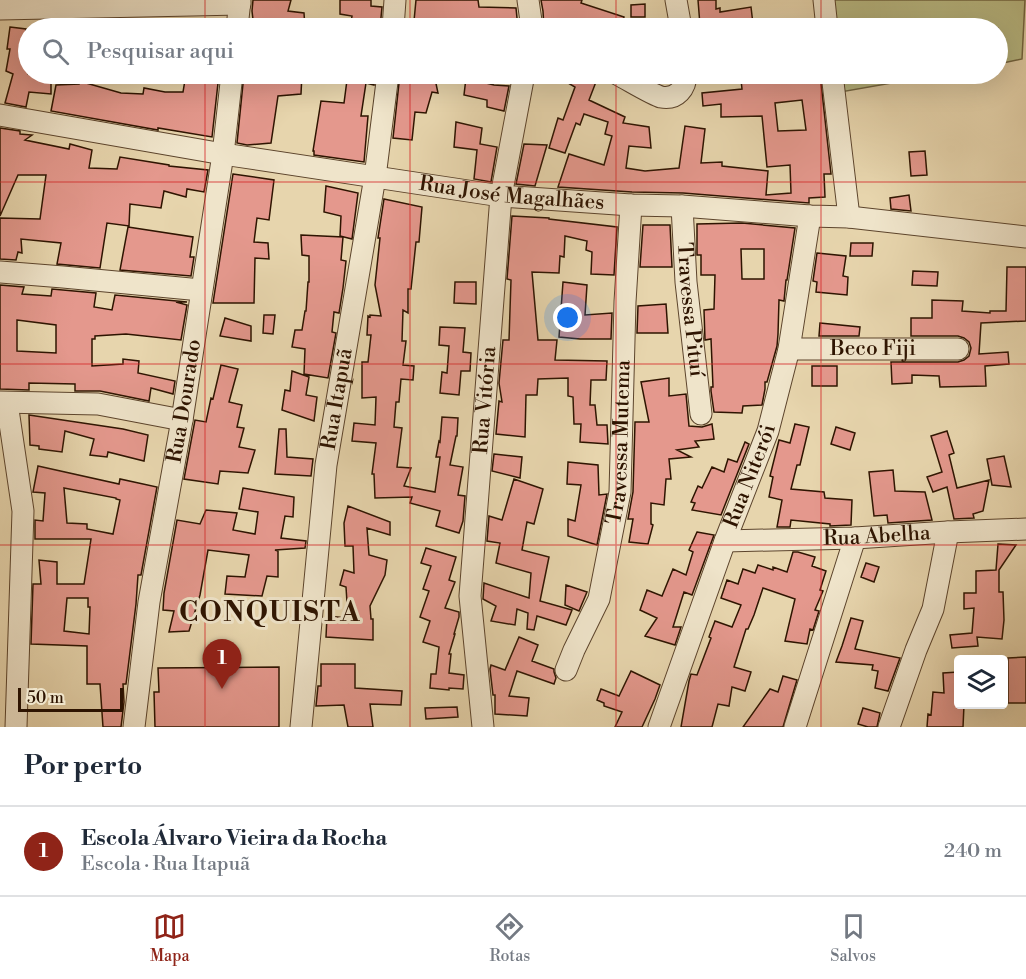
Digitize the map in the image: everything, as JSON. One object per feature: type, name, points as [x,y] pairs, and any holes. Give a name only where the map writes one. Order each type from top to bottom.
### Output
[{"type":"street","points":[[394,18],[395,0]]},
{"type":"street","points":[[528,0],[531,18]]},
{"type":"street","points":[[676,0],[679,18]]},
{"type":"street","points":[[824,0],[826,18]]},
{"type":"street","points":[[0,9],[240,2],[238,18]]},
{"type":"street","name":"Rua Dourado","points":[[134,727],[149,602],[182,420],[223,154],[231,84]]},
{"type":"street","name":"Rua Itapuã","points":[[301,727],[326,465],[375,177],[387,84]]},
{"type":"street","name":"Rua Vitória","points":[[483,727],[470,596],[501,196],[522,84]]},
{"type":"street","points":[[636,84],[660,97],[677,94],[682,91],[685,84]]},
{"type":"street","points":[[833,84],[849,217]]},
{"type":"street","name":"Rua José Magalhães","points":[[0,115],[223,154],[501,196],[849,217],[1026,237]]},
{"type":"street","name":"Travessa Mutema","points":[[566,670],[599,599],[620,492],[624,325],[631,205]]},
{"type":"street","name":"Travessa Pituí","points":[[681,206],[686,282],[701,414]]},
{"type":"street","name":"Rua Niterói","points":[[659,727],[725,541],[768,431],[789,349],[810,216]]},
{"type":"street","points":[[0,272],[201,290]]},
{"type":"street","name":"Beco Fiji","points":[[789,349],[958,349]]},
{"type":"street","points":[[16,727],[23,511],[4,402],[98,404],[182,420]]},
{"type":"street","name":"Rua Abelha","points":[[725,541],[855,538],[1026,529]]},
{"type":"street","points":[[889,727],[933,609],[948,532]]},
{"type":"street","points":[[795,727],[855,538]]},
{"type":"green space","points":[[817,0],[1025,0],[1022,59],[1008,62],[1008,18],[820,18]]},
{"type":"green space","points":[[833,84],[886,84],[835,93]]},
{"type":"building","points":[[253,0],[291,0],[288,11],[304,13],[304,18],[253,18]]},
{"type":"building","points":[[340,0],[371,0],[371,6],[382,7],[381,18],[352,18],[352,16],[340,14]]},
{"type":"building","points":[[416,0],[478,0],[479,7],[516,8],[517,18],[414,18]]},
{"type":"building","points":[[541,0],[582,0],[581,3],[624,17],[543,18]]},
{"type":"building","points":[[698,0],[716,0],[716,9],[720,8],[720,12],[751,7],[752,18],[699,18]]},
{"type":"building","points":[[645,4],[645,17],[631,17],[631,5]]},
{"type":"building","points":[[10,27],[18,28],[18,84],[51,84],[51,94],[29,92],[26,107],[5,103],[13,74],[6,71],[10,49],[7,49]]},
{"type":"building","points":[[90,84],[121,93],[143,94],[144,88],[165,92],[183,92],[184,84],[218,84],[212,137],[51,111],[56,85]]},
{"type":"building","points":[[243,84],[302,84],[301,94],[278,96],[271,143],[247,145],[237,143]]},
{"type":"building","points":[[346,84],[366,84],[361,116],[368,116],[364,162],[314,155],[321,101],[344,103]]},
{"type":"building","points":[[399,84],[436,84],[438,93],[432,92],[426,113],[415,112],[412,140],[393,138]]},
{"type":"building","points":[[465,84],[509,86],[504,111],[487,107],[487,100],[464,95]]},
{"type":"building","points":[[570,84],[595,84],[589,100],[625,117],[623,123],[649,127],[651,148],[629,146],[626,168],[645,171],[679,168],[685,126],[705,129],[701,163],[722,162],[722,166],[768,171],[766,195],[791,193],[790,165],[767,167],[762,116],[721,117],[721,104],[703,106],[702,93],[742,89],[741,84],[821,84],[831,174],[824,174],[825,197],[809,198],[809,203],[683,193],[558,187],[569,154],[604,165],[612,136],[605,134],[608,122],[584,114],[580,125],[576,123],[565,153],[549,148],[558,118],[563,120],[575,87]],"holes":[[[802,100],[806,130],[778,131],[775,103]]]},
{"type":"building","points":[[456,122],[482,128],[480,144],[497,147],[491,182],[474,179],[477,150],[454,147]]},
{"type":"building","points":[[0,128],[32,135],[25,140],[69,149],[70,144],[92,150],[89,168],[117,169],[120,157],[208,170],[204,192],[187,189],[186,197],[164,191],[161,208],[130,204],[129,226],[107,223],[100,268],[57,264],[61,243],[21,239],[22,253],[18,252],[16,260],[0,259],[0,218],[40,219],[46,175],[18,175],[0,216]]},
{"type":"building","points":[[524,144],[547,145],[535,186],[516,184]]},
{"type":"building","points":[[925,151],[927,175],[911,176],[909,152]]},
{"type":"building","points":[[233,174],[274,180],[269,220],[257,218],[254,242],[268,243],[269,259],[255,258],[254,303],[213,303]]},
{"type":"building","points":[[326,186],[358,193],[352,239],[340,236],[341,216],[324,212]]},
{"type":"building","points":[[909,195],[911,211],[891,209],[890,198]]},
{"type":"building","points":[[384,199],[422,207],[411,289],[408,289],[408,313],[403,310],[402,341],[406,341],[403,365],[414,366],[413,380],[401,379],[399,402],[396,402],[394,427],[402,428],[397,467],[411,468],[404,486],[435,492],[440,457],[436,457],[442,417],[458,418],[457,436],[450,465],[463,467],[458,495],[465,496],[463,521],[459,533],[436,526],[440,511],[410,503],[412,497],[375,498],[374,474],[372,474],[376,443],[352,441],[354,423],[375,425],[376,397],[362,398],[362,362],[368,362],[371,335],[367,335],[368,316],[381,316],[375,285],[380,238],[378,238]]},
{"type":"building","points":[[512,216],[549,218],[617,227],[614,275],[591,274],[592,252],[586,250],[587,241],[565,236],[564,257],[560,256],[559,273],[532,272],[538,340],[557,340],[555,360],[607,361],[606,380],[591,380],[590,405],[595,405],[597,425],[607,425],[608,444],[580,442],[581,424],[574,424],[573,397],[568,396],[568,378],[538,379],[537,395],[526,395],[525,437],[496,434],[499,401],[502,402],[499,383],[503,340],[509,340],[511,280],[507,279]]},
{"type":"building","points":[[742,223],[795,228],[784,301],[779,300],[777,346],[767,382],[765,382],[762,405],[743,406],[742,413],[714,412],[711,391],[713,387],[711,339],[705,340],[704,310],[714,309],[715,275],[701,275],[701,255],[697,255],[697,224]],"holes":[[[741,249],[764,249],[764,279],[742,279]]]},
{"type":"building","points":[[643,225],[670,225],[672,267],[640,267]]},
{"type":"building","points":[[128,227],[193,237],[190,257],[194,257],[191,276],[120,270]]},
{"type":"building","points":[[301,235],[343,237],[341,260],[346,261],[339,313],[334,312],[332,332],[336,333],[328,378],[304,374],[305,349],[292,347],[295,330],[302,330],[309,282],[309,256],[302,255]]},
{"type":"building","points":[[851,243],[873,243],[872,256],[850,256]]},
{"type":"building","points":[[817,253],[846,256],[843,276],[848,277],[847,295],[816,292],[817,282],[813,281]]},
{"type":"building","points":[[1007,267],[1026,267],[1026,321],[981,323],[979,354],[1008,352],[1009,364],[985,366],[986,386],[940,387],[939,376],[912,375],[912,383],[892,384],[891,362],[958,362],[969,356],[971,348],[969,342],[964,338],[911,336],[911,318],[932,318],[932,300],[963,301],[962,311],[990,313],[990,311],[1006,311]]},
{"type":"building","points":[[913,271],[938,272],[937,286],[912,285]]},
{"type":"building","points":[[455,282],[476,282],[476,304],[454,303]]},
{"type":"building","points":[[563,282],[587,285],[585,315],[612,313],[611,339],[559,337]]},
{"type":"building","points":[[0,285],[24,287],[22,294],[51,296],[52,289],[96,293],[94,307],[112,310],[115,295],[187,302],[176,302],[187,305],[181,340],[126,334],[95,336],[95,339],[92,339],[92,366],[123,364],[123,359],[139,361],[138,373],[175,381],[173,394],[151,388],[149,401],[100,391],[75,391],[75,384],[29,383],[29,390],[0,389]],"holes":[[[17,320],[56,325],[56,353],[17,351]]]},
{"type":"building","points":[[666,304],[668,333],[637,333],[638,306]]},
{"type":"building","points":[[264,315],[275,315],[273,334],[263,333]]},
{"type":"building","points":[[225,318],[251,326],[251,341],[220,336]]},
{"type":"building","points":[[820,323],[860,327],[859,336],[819,336]]},
{"type":"building","points":[[440,327],[465,328],[463,352],[471,353],[470,371],[461,371],[459,395],[440,393],[442,372],[447,373],[449,346],[439,345]]},
{"type":"building","points":[[221,365],[238,369],[229,402],[242,405],[237,427],[244,428],[239,447],[255,450],[248,473],[220,471],[218,484],[184,479],[195,420],[206,422]]},
{"type":"building","points":[[812,366],[837,366],[837,386],[812,386]]},
{"type":"building","points":[[292,371],[309,377],[306,395],[317,397],[314,421],[282,410],[285,390],[290,391]]},
{"type":"building","points":[[669,378],[669,396],[686,394],[689,426],[702,427],[712,424],[714,439],[695,441],[699,447],[677,450],[691,457],[669,459],[671,479],[666,479],[664,505],[651,503],[651,524],[653,525],[648,544],[629,542],[633,519],[628,519],[633,492],[635,422],[649,422],[641,382]]},
{"type":"building","points":[[29,415],[148,435],[144,461],[108,452],[107,457],[90,455],[94,439],[65,431],[62,452],[39,449],[39,446],[30,445]]},
{"type":"building","points":[[795,424],[809,427],[800,465],[797,465],[791,489],[824,492],[825,498],[852,500],[851,525],[830,526],[830,524],[791,520],[790,527],[777,527],[782,500],[769,497],[773,477],[770,476],[779,440],[790,443]]},
{"type":"building","points":[[836,427],[855,433],[850,450],[831,444]]},
{"type":"building","points":[[279,429],[286,429],[287,457],[313,459],[311,476],[275,474]]},
{"type":"building","points":[[947,431],[954,453],[949,455],[957,488],[989,480],[983,511],[973,514],[974,518],[954,519],[947,487],[933,492],[927,477],[942,472],[931,436]]},
{"type":"building","points":[[745,442],[749,444],[721,515],[692,510],[695,503],[691,502],[698,486],[702,488],[712,467],[724,472],[728,459],[737,462]]},
{"type":"building","points":[[494,454],[522,457],[520,478],[492,471]]},
{"type":"building","points":[[1004,456],[1011,487],[992,485],[987,459]]},
{"type":"building","points":[[568,462],[598,465],[599,495],[607,494],[597,545],[568,536],[568,519],[575,521],[581,485],[567,484]]},
{"type":"building","points":[[38,466],[119,484],[120,479],[157,487],[141,575],[138,575],[126,684],[123,684],[124,702],[121,727],[103,727],[100,684],[87,684],[87,646],[31,644],[33,584],[41,584],[39,560],[57,562],[57,584],[84,584],[91,539],[35,539],[35,520],[43,521],[45,493],[33,492]],"holes":[[[64,488],[120,500],[113,534],[87,529],[87,524],[67,523]],[[67,598],[88,598],[89,634],[64,631]]]},
{"type":"building","points":[[893,470],[895,491],[925,492],[932,520],[888,523],[887,515],[874,516],[869,472]]},
{"type":"building","points":[[514,479],[543,489],[534,524],[527,522],[522,550],[549,557],[540,601],[572,610],[566,625],[537,616],[534,630],[527,629],[528,613],[517,609],[515,625],[491,621],[496,606],[483,599],[484,583],[529,598],[531,573],[496,563],[500,543],[487,541],[489,516],[502,520]]},
{"type":"building","points":[[243,488],[294,497],[293,517],[285,516],[281,538],[306,541],[305,548],[275,550],[278,551],[278,577],[267,576],[262,596],[225,594],[227,576],[245,577],[249,555],[208,550],[200,595],[189,631],[169,632],[174,611],[163,610],[164,593],[177,520],[200,524],[206,510],[237,513],[233,530],[255,534],[258,512],[239,509]]},
{"type":"building","points":[[348,506],[390,522],[390,535],[367,528],[369,555],[387,560],[385,575],[370,606],[371,619],[373,619],[373,640],[326,637],[327,616],[348,618],[346,587],[340,585],[344,570],[354,573],[353,546],[345,546],[344,523]]},
{"type":"building","points":[[697,532],[714,535],[692,595],[684,592],[673,627],[681,627],[675,645],[645,636],[657,618],[640,610],[647,590],[662,596],[673,569],[686,575],[693,552],[689,550]]},
{"type":"building","points":[[998,544],[1016,545],[999,570],[999,592],[1003,592],[1002,639],[977,637],[978,646],[952,648],[950,635],[972,633],[974,608],[964,609],[964,593],[976,593],[976,571],[996,570]]},
{"type":"building","points":[[426,548],[456,557],[449,580],[455,582],[445,608],[459,612],[449,654],[451,654],[449,673],[464,675],[463,689],[430,688],[431,674],[436,674],[439,647],[423,642],[430,621],[420,617],[429,591],[423,589],[431,566],[421,563]]},
{"type":"building","points":[[793,552],[815,557],[812,566],[826,571],[820,590],[823,591],[815,610],[819,611],[813,630],[810,629],[807,644],[785,641],[795,599],[763,588],[754,615],[746,629],[734,667],[751,672],[745,691],[732,687],[729,706],[718,704],[712,727],[681,727],[691,674],[697,675],[715,621],[732,627],[741,605],[721,598],[727,580],[738,584],[743,569],[755,573],[758,565],[787,572]]},
{"type":"building","points":[[866,563],[879,567],[874,582],[861,577]]},
{"type":"building","points":[[566,585],[587,592],[579,611],[565,605]]},
{"type":"building","points":[[851,618],[863,621],[855,649],[900,658],[888,691],[875,688],[878,671],[872,670],[873,665],[836,662]]},
{"type":"building","points":[[519,637],[538,645],[532,661],[554,669],[556,678],[554,684],[517,671],[509,696],[529,698],[527,716],[495,714],[491,665],[505,670]]},
{"type":"building","points":[[1026,657],[1026,703],[1008,703],[1008,658]]},
{"type":"building","points":[[321,664],[355,664],[355,688],[402,691],[401,705],[370,704],[373,727],[348,727],[344,705],[316,706],[318,686],[321,686]]},
{"type":"building","points":[[279,667],[279,727],[155,727],[154,692],[159,692],[158,668]]},
{"type":"building","points":[[631,671],[660,685],[642,727],[615,727],[622,712],[604,706],[604,703],[597,700],[601,689],[619,696]]},
{"type":"building","points":[[954,672],[954,709],[964,709],[963,727],[927,727],[928,714],[931,715],[933,692],[944,693],[943,673]]},
{"type":"building","points":[[783,676],[797,680],[783,727],[743,727],[770,689],[778,692]]},
{"type":"building","points":[[457,707],[458,717],[426,719],[425,708]]},
{"type":"building","points":[[863,708],[880,713],[877,727],[858,724]]},
{"type":"place","name":"Escola Álvaro Vieira da Rocha","points":[[222,689]]},
{"type":"district","name":"CONQUISTA","points":[[270,613]]}]
